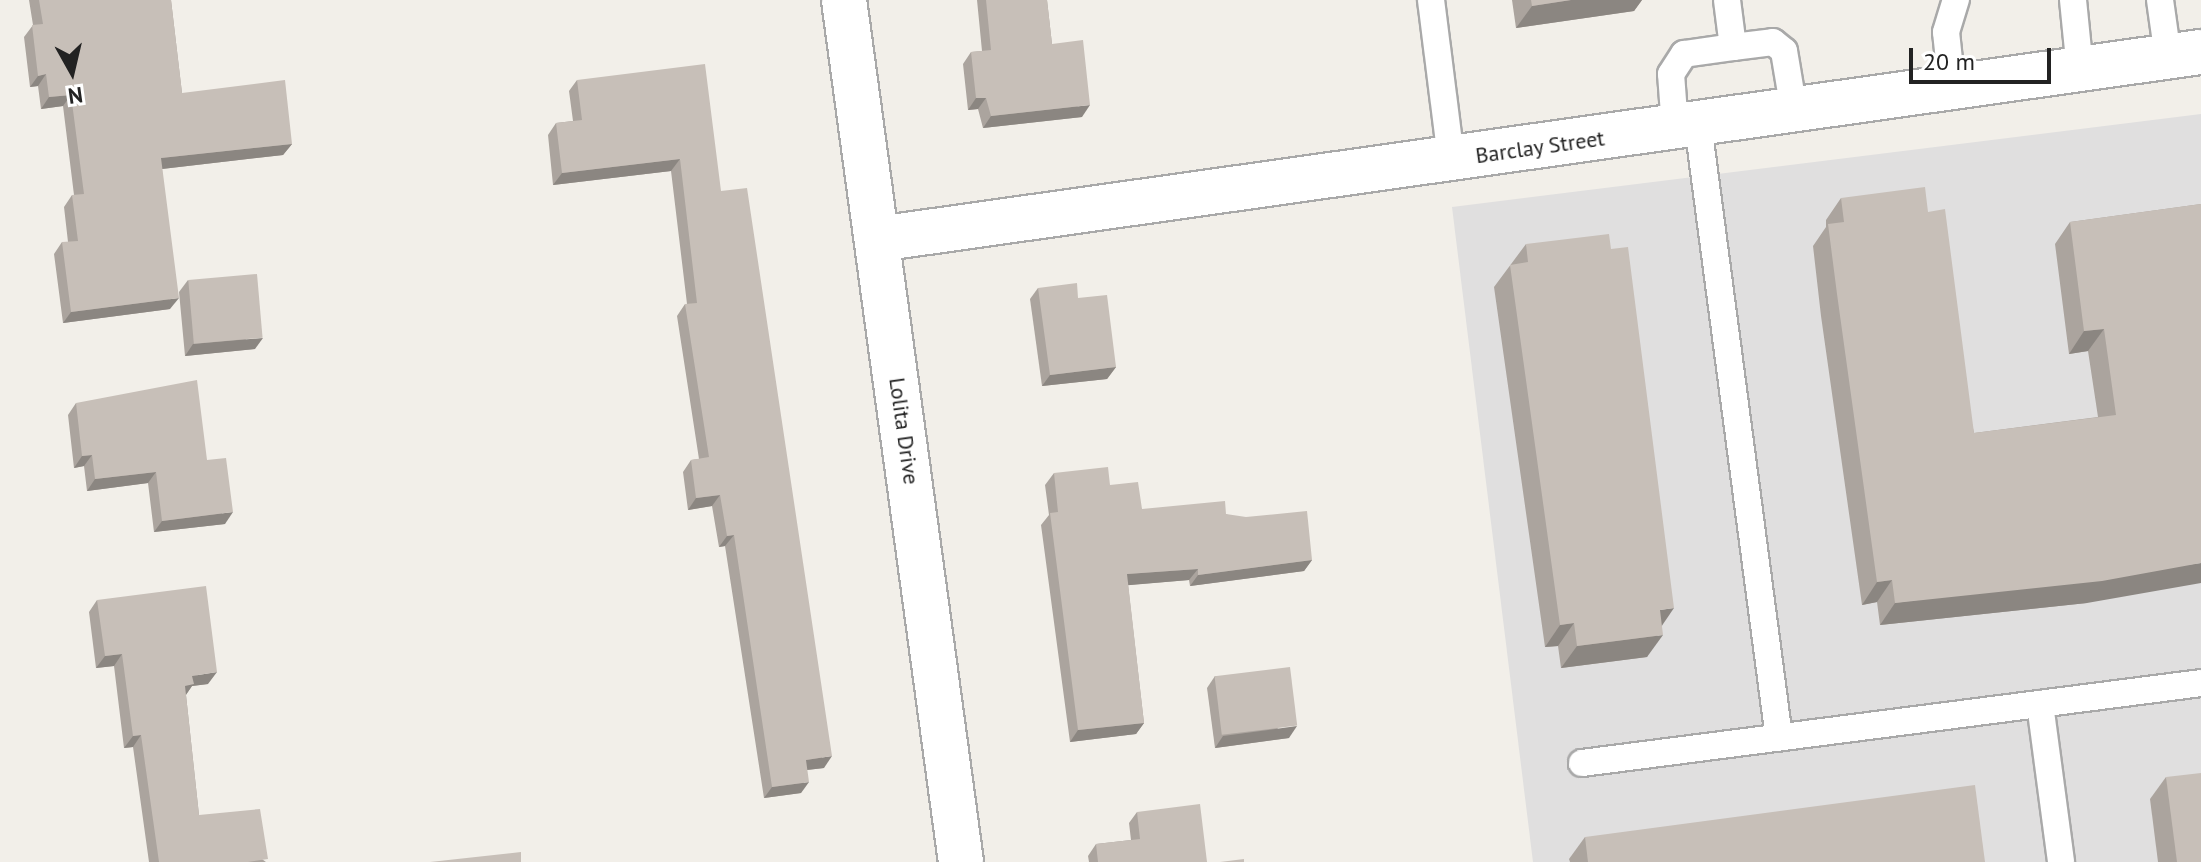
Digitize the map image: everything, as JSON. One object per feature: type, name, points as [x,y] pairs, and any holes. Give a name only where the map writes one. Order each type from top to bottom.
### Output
[{"type":"street","name":"Lolita Drive","points":[[844,0],[961,862]]},
{"type":"street","name":"Barclay Street","points":[[878,239],[2185,54]]},
{"type":"lane","points":[[1431,0],[1451,159]]},
{"type":"lane","points":[[1727,0],[1733,47]]},
{"type":"lane","points":[[1952,88],[1946,32],[1956,0]]},
{"type":"lane","points":[[2073,0],[2080,70]]},
{"type":"lane","points":[[2160,0],[2185,54]]},
{"type":"lane","points":[[1779,738],[1686,126],[1671,74],[1684,54],[1773,42],[1784,51],[1794,111]]},
{"type":"lane","points":[[1582,763],[2201,683]]},
{"type":"lane","points":[[2040,704],[2061,862]]},
{"type":"shaded area","points":[[2201,114],[2201,862],[1533,862],[1452,207]]},
{"type":"building","points":[[39,0],[171,0],[182,93],[285,80],[292,144],[161,158],[179,298],[71,312],[62,242],[78,241],[72,195],[84,194],[71,95],[49,97],[46,74],[38,76],[32,25],[43,24]]},
{"type":"building","points":[[986,0],[1047,0],[1052,44],[1083,40],[1090,105],[991,116],[986,98],[976,98],[971,52],[991,50]]},
{"type":"building","points":[[1531,0],[1571,0],[1532,6]]},
{"type":"building","points":[[705,64],[721,191],[747,188],[832,756],[806,760],[809,782],[772,787],[734,535],[727,536],[720,495],[696,498],[691,460],[709,457],[685,304],[697,303],[680,159],[562,173],[556,123],[582,120],[577,80]]},
{"type":"building","points":[[1925,187],[1928,212],[1945,209],[1974,433],[2116,415],[2104,329],[2084,331],[2070,222],[2201,204],[2201,563],[2102,581],[1895,603],[1892,580],[1877,582],[1828,224],[1844,222],[1841,198]]},
{"type":"building","points":[[1609,234],[1611,249],[1628,247],[1674,608],[1660,610],[1663,635],[1577,646],[1574,623],[1560,625],[1510,265],[1528,262],[1526,244]]},
{"type":"building","points":[[257,274],[263,338],[194,344],[188,280]]},
{"type":"building","points":[[1077,283],[1078,298],[1107,295],[1116,367],[1050,375],[1038,288]]},
{"type":"building","points":[[197,380],[207,460],[226,458],[233,512],[162,521],[156,472],[95,479],[92,455],[82,456],[76,403]]},
{"type":"building","points":[[1108,467],[1110,485],[1138,482],[1142,509],[1225,501],[1226,514],[1246,517],[1307,511],[1312,560],[1198,575],[1198,569],[1127,574],[1144,723],[1078,730],[1050,513],[1058,512],[1054,473]]},
{"type":"building","points":[[206,586],[217,672],[192,676],[194,684],[185,686],[199,815],[260,809],[268,859],[248,862],[159,862],[141,735],[133,736],[122,654],[105,656],[97,600]]},
{"type":"building","points":[[1290,667],[1297,726],[1222,735],[1215,676]]},
{"type":"building","points":[[2201,773],[2201,862],[2177,862],[2166,777]]},
{"type":"building","points":[[1975,785],[1985,862],[1588,862],[1585,837]]},
{"type":"building","points":[[1200,804],[1207,862],[1098,862],[1096,844],[1140,839],[1137,812]]},
{"type":"building","points":[[521,852],[521,862],[430,862]]}]
